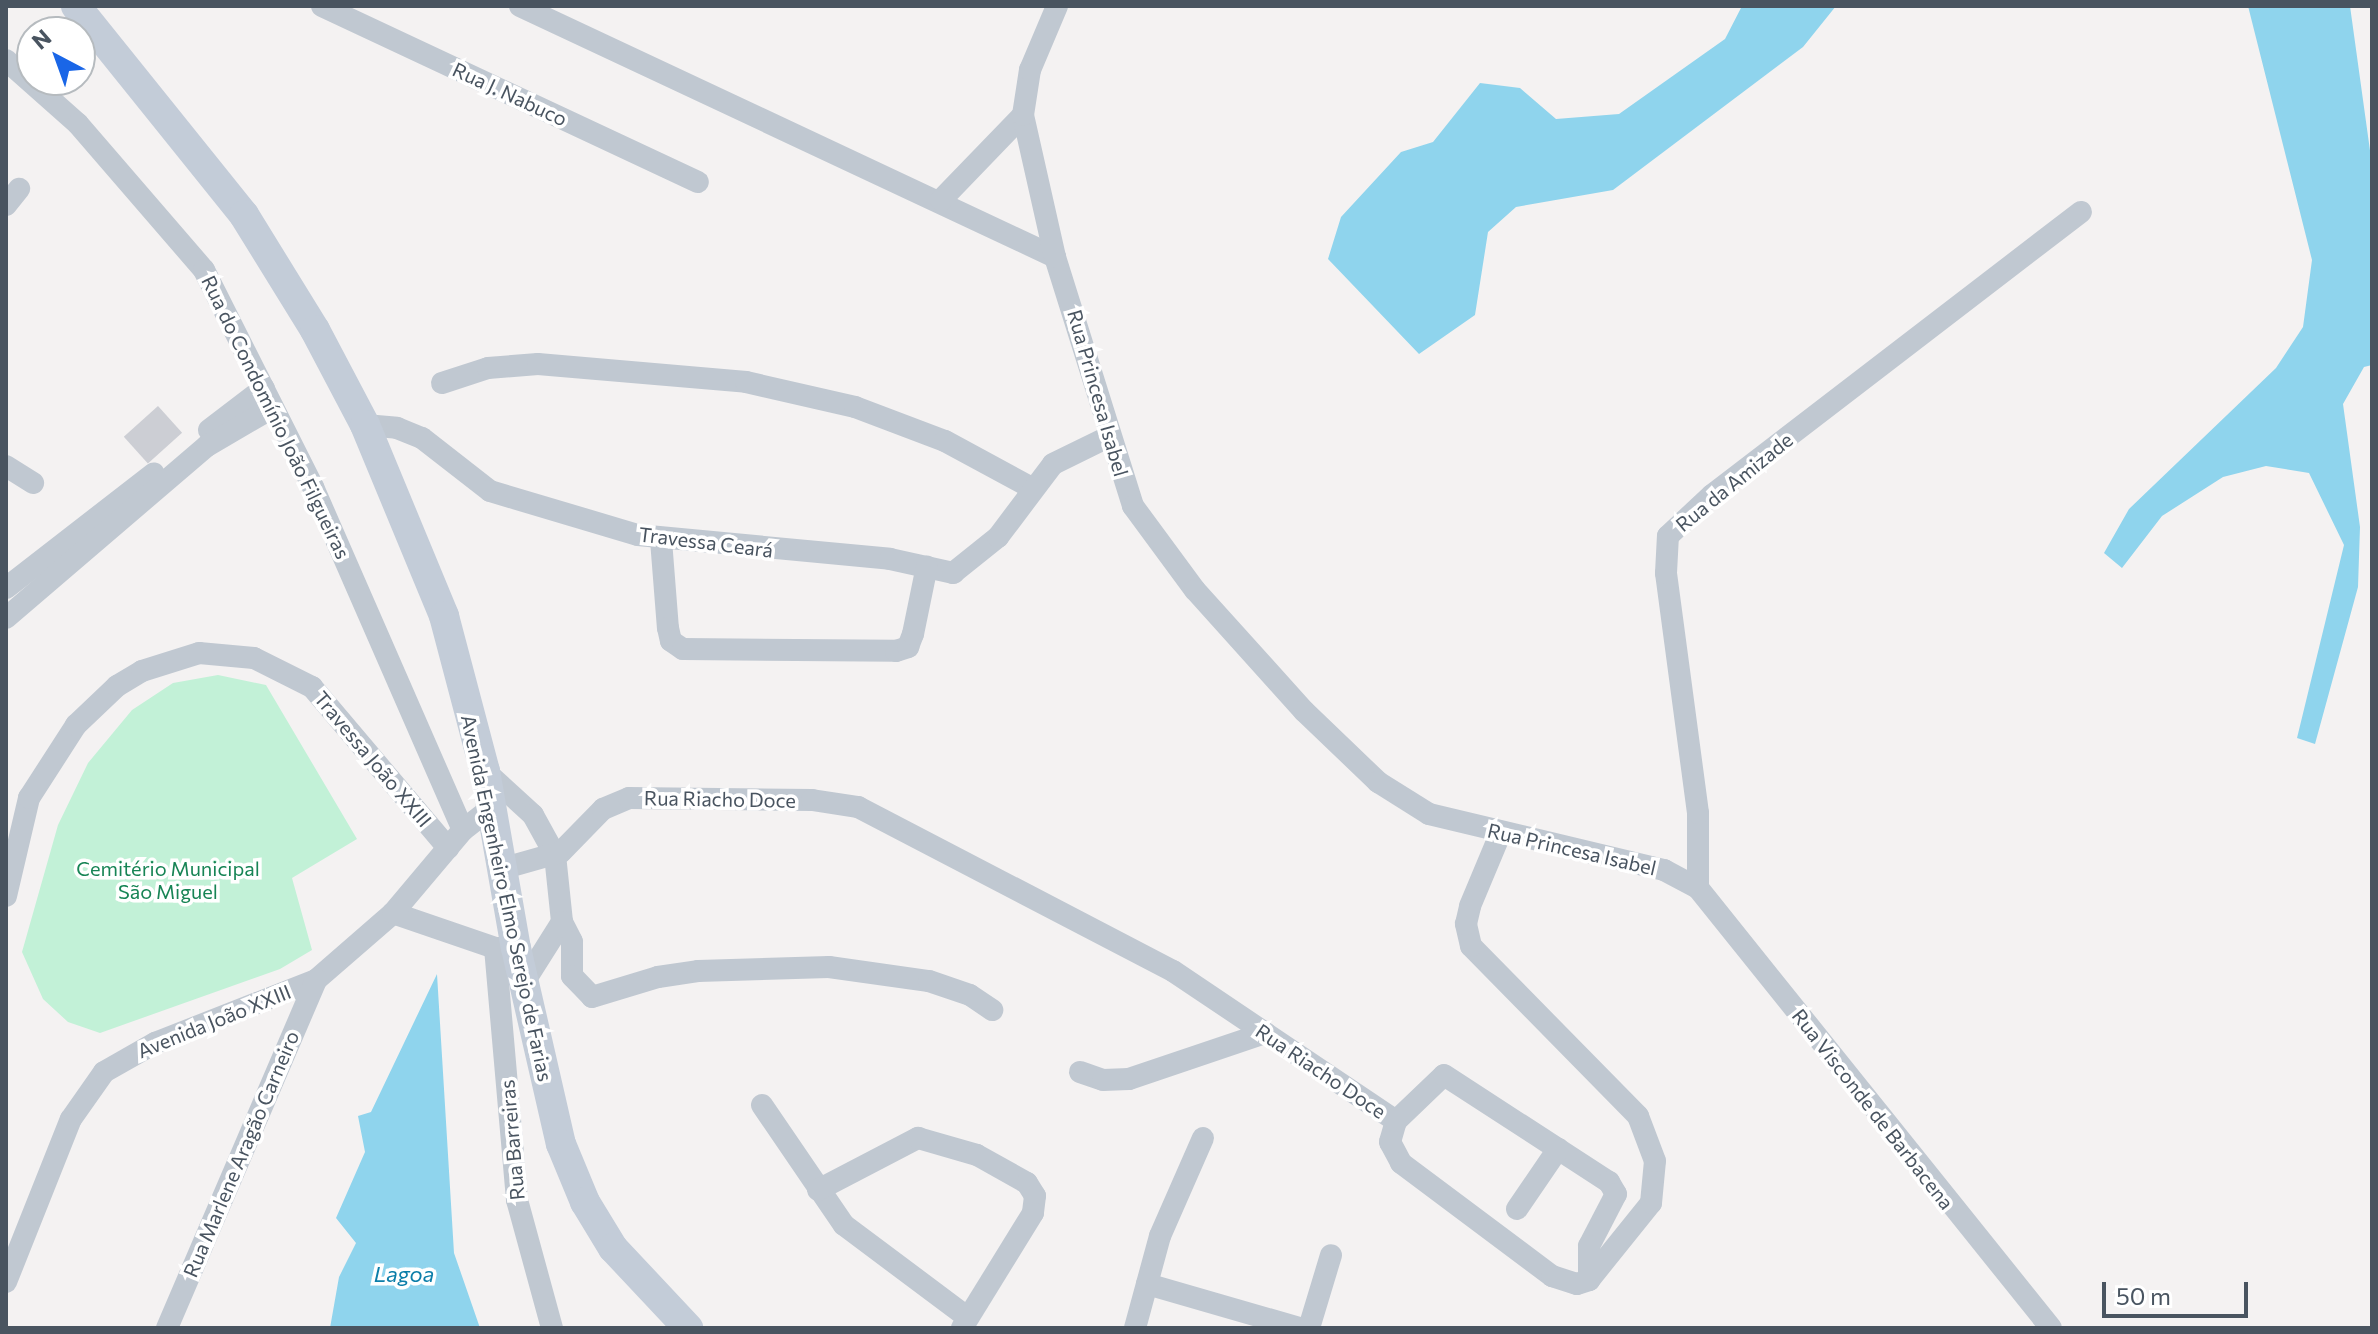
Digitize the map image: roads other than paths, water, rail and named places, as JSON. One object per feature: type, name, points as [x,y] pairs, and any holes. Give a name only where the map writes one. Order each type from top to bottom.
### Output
[{"type":"main road","name":"Avenida Engenheiro Elmo Serejo de Farias","points":[[76,6],[244,215],[315,330],[365,425],[444,616],[485,771],[501,869],[506,948],[524,982],[561,1144],[585,1202],[613,1248],[688,1328]]},
{"type":"street","name":"Rua J. Nabuco","points":[[322,6],[698,182]]},
{"type":"street","points":[[520,6],[941,200],[1055,257]]},
{"type":"street","points":[[941,200],[1023,115],[1030,70],[1057,6]]},
{"type":"street","name":"Rua do Condomínio João Filgueiras","points":[[6,60],[78,124],[194,254],[313,487],[463,830]]},
{"type":"street","name":"Rua Princesa Isabel","points":[[1023,115],[1055,257],[1083,337],[1108,437],[1146,526],[1195,590],[1304,711],[1401,800],[1429,814],[1664,870],[1698,888]]},
{"type":"street","name":"Rua da Amizade","points":[[1698,888],[1698,813],[1666,573],[1668,536],[1724,485],[2081,212]]},
{"type":"street","points":[[442,383],[488,368],[538,364],[746,382],[855,407],[945,441],[1032,488]]},
{"type":"street","points":[[6,588],[268,398]]},
{"type":"street","points":[[6,618],[207,446],[268,398]]},
{"type":"street","name":"Travessa Ceará","points":[[365,425],[397,428],[422,438],[490,491],[661,540],[927,566],[953,573],[963,569],[998,537],[1032,488],[1062,458],[1108,437]]},
{"type":"street","points":[[6,466],[33,483]]},
{"type":"street","points":[[661,540],[668,628],[671,641],[683,649],[896,651],[908,647],[927,566]]},
{"type":"street","name":"Travessa João XXIII","points":[[6,896],[29,798],[76,725],[117,686],[142,671],[199,653],[254,658],[312,687],[448,848]]},
{"type":"street","points":[[485,771],[533,815],[555,855],[562,922],[572,942],[572,976],[592,997],[658,977],[698,971],[829,967],[929,981],[970,995],[992,1010]]},
{"type":"street","name":"Rua Riacho Doce","points":[[501,869],[555,855],[603,809],[629,798],[845,802],[900,826],[1173,971],[1396,1121],[1390,1134],[1393,1154],[1414,1174],[1552,1276],[1577,1284],[1589,1280]]},
{"type":"street","name":"Avenida João XXIII","points":[[6,1282],[71,1119],[104,1072],[155,1043],[316,980],[393,913],[463,830],[491,808]]},
{"type":"street","points":[[1501,832],[1470,906],[1466,924],[1471,946],[1638,1116],[1655,1161],[1651,1203],[1589,1280]]},
{"type":"street","name":"Rua Visconde de Barbacena","points":[[1698,888],[2051,1328]]},
{"type":"street","points":[[393,913],[506,948]]},
{"type":"street","points":[[524,982],[562,922]]},
{"type":"street","name":"Rua Barreiras","points":[[506,948],[520,1218],[552,1328]]},
{"type":"street","name":"Rua Marlene Aragão Carneiro","points":[[167,1328],[316,980]]},
{"type":"street","points":[[1080,1072],[1103,1080],[1129,1079],[1265,1033]]},
{"type":"street","points":[[1396,1121],[1444,1075],[1616,1188],[1589,1246],[1589,1280]]},
{"type":"street","points":[[762,1105],[818,1190],[856,1236],[964,1323],[1033,1213],[1035,1196],[1027,1183],[977,1155],[918,1138],[818,1190]]},
{"type":"street","points":[[1135,1328],[1160,1236],[1203,1138]]},
{"type":"street","points":[[1517,1209],[1558,1149]]},
{"type":"street","points":[[1309,1328],[1331,1255]]},
{"type":"street","points":[[1147,1284],[1299,1328]]},
{"type":"water","points":[[1742,6],[1836,6],[1803,47],[1613,190],[1516,207],[1488,232],[1475,315],[1419,354],[1328,259],[1341,217],[1401,152],[1433,142],[1480,83],[1520,88],[1556,119],[1619,114],[1725,39]]},
{"type":"water","points":[[2248,6],[2350,6],[2372,165],[2372,365],[2364,367],[2343,404],[2360,527],[2358,587],[2315,744],[2297,738],[2344,545],[2309,473],[2266,466],[2223,477],[2162,516],[2122,568],[2104,553],[2129,509],[2276,368],[2303,327],[2312,260]]},
{"type":"water","name":"Lagoa","points":[[437,974],[454,1253],[480,1328],[330,1328],[339,1277],[356,1243],[336,1218],[365,1152],[358,1116],[371,1112]]},
{"type":"park label","name":"Cemitério Municipal São Miguel","points":[[168,880]]}]
